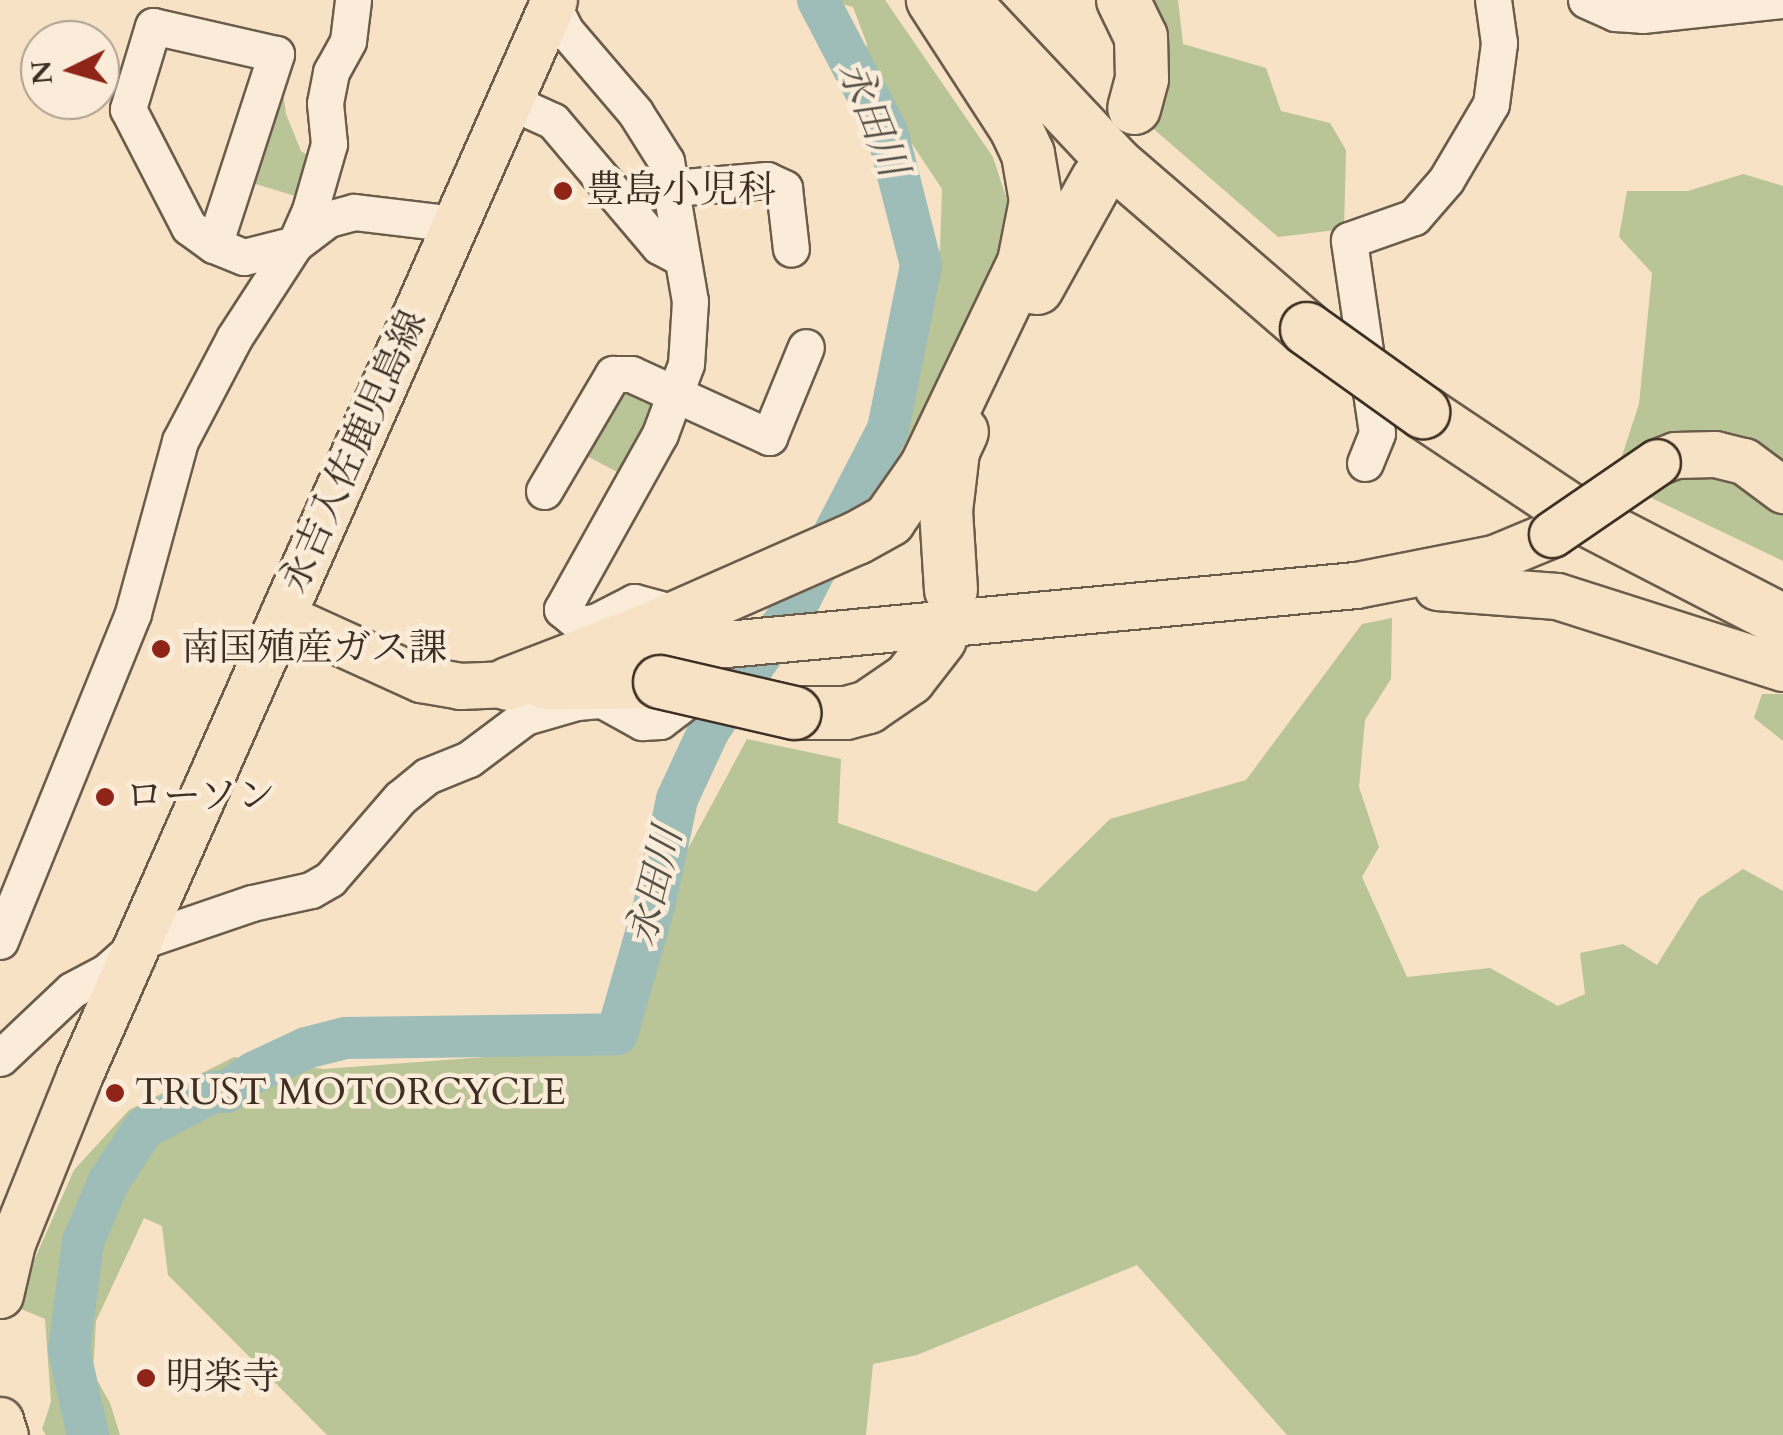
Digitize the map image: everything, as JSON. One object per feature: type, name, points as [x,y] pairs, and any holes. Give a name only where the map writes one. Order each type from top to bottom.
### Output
[{"type":"highway","points":[[508,684],[721,621],[889,520],[926,467],[1024,262],[1035,222],[1033,178],[1017,130],[933,0]]},
{"type":"highway","points":[[963,0],[1115,163],[1424,394],[1576,514],[1783,621]]},
{"type":"highway","points":[[1002,0],[1311,312]]},
{"type":"highway","points":[[1123,0],[1141,36],[1142,79],[1134,108]]},
{"type":"highway","points":[[508,684],[670,694],[794,713],[846,713],[868,707],[909,678],[946,615],[946,510],[953,451],[1097,180]]},
{"type":"highway","points":[[1424,394],[1783,586]]},
{"type":"main road","name":"永吉入佐鹿児島線","points":[[0,1294],[12,1243],[79,1076],[553,2]]},
{"type":"main road","points":[[721,621],[816,636],[1356,585],[1494,558],[1552,534],[1656,462],[1675,455],[1715,454],[1744,462],[1783,490]]},
{"type":"main road","points":[[1356,585],[1517,590],[1557,596],[1783,668]]},
{"type":"main road","points":[[282,616],[421,678],[460,686],[508,684]]},
{"type":"main road","points":[[0,1420],[5,1435]]},
{"type":"street","points":[[0,940],[132,613],[180,441],[234,338],[295,244],[310,210],[328,144],[325,103],[331,72],[351,30],[353,0]]},
{"type":"street","points":[[1366,464],[1377,433],[1349,240],[1414,216],[1446,180],[1491,104],[1498,43],[1493,0]]},
{"type":"street","points":[[1586,0],[1614,13],[1642,15],[1783,0]]},
{"type":"street","points":[[553,2],[565,30],[635,112],[666,161],[690,300],[686,364],[660,434],[562,609],[580,624],[595,622],[634,602],[660,609]]},
{"type":"street","points":[[214,245],[276,54],[153,26],[128,109],[190,228],[214,245],[244,257],[295,244],[328,219],[354,212],[455,224]]},
{"type":"street","points":[[509,100],[552,121],[659,246],[682,258]]},
{"type":"street","points":[[673,188],[768,180],[784,188],[792,249]]},
{"type":"street","points":[[544,491],[614,374],[631,374],[769,437],[806,347]]},
{"type":"street","points":[[0,1058],[72,990],[106,972],[141,941],[252,902],[311,890],[330,879],[400,798],[427,776],[469,759],[525,716],[577,702],[602,700],[642,722],[660,721],[670,694]]},
{"type":"green space","points":[[827,0],[885,0],[993,157],[1008,203],[996,302],[896,479],[883,471],[888,429],[940,249],[942,189],[889,109],[858,86],[867,44],[853,7]]},
{"type":"green space","points":[[1137,0],[1178,0],[1183,44],[1266,68],[1281,111],[1330,123],[1346,150],[1344,229],[1278,237],[1141,118]]},
{"type":"green space","points":[[281,77],[286,114],[301,151],[312,158],[305,199],[246,181]]},
{"type":"green space","points":[[1743,174],[1783,186],[1783,561],[1614,480],[1639,404],[1652,273],[1619,237],[1627,191],[1688,191]]},
{"type":"green space","points":[[629,382],[659,404],[627,477],[581,453]]},
{"type":"green space","points":[[1392,618],[1391,679],[1365,720],[1359,787],[1379,847],[1362,877],[1407,977],[1490,968],[1558,1006],[1585,994],[1580,953],[1623,944],[1657,965],[1699,898],[1743,869],[1783,891],[1783,1435],[1287,1435],[1137,1265],[917,1355],[873,1364],[866,1435],[327,1435],[168,1275],[162,1226],[144,1218],[96,1321],[93,1373],[110,1403],[120,1435],[46,1435],[42,1429],[51,1402],[45,1319],[14,1306],[74,1170],[129,1110],[234,1057],[324,1069],[621,1047],[649,999],[669,884],[747,739],[841,759],[838,823],[1036,892],[1110,819],[1246,780],[1362,624]]},
{"type":"green space","points":[[1762,694],[1783,694],[1783,741],[1754,718]]},
{"type":"waterway","name":"永田川","points":[[88,1435],[69,1350],[83,1242],[109,1181],[144,1128],[213,1092],[226,1092],[255,1072],[306,1048],[345,1038],[617,1034],[655,902],[677,799],[709,730],[800,599],[888,429],[921,265],[887,132],[818,0]]},
{"type":"place","name":"豊島小児科","points":[[563,191]]},
{"type":"place","name":"南国殖産ガス課","points":[[161,649]]},
{"type":"place","name":"ローソン","points":[[105,797]]},
{"type":"place","name":"TRUST MOTORCYCLE","points":[[115,1093]]},
{"type":"place","name":"明楽寺","points":[[146,1378]]}]
